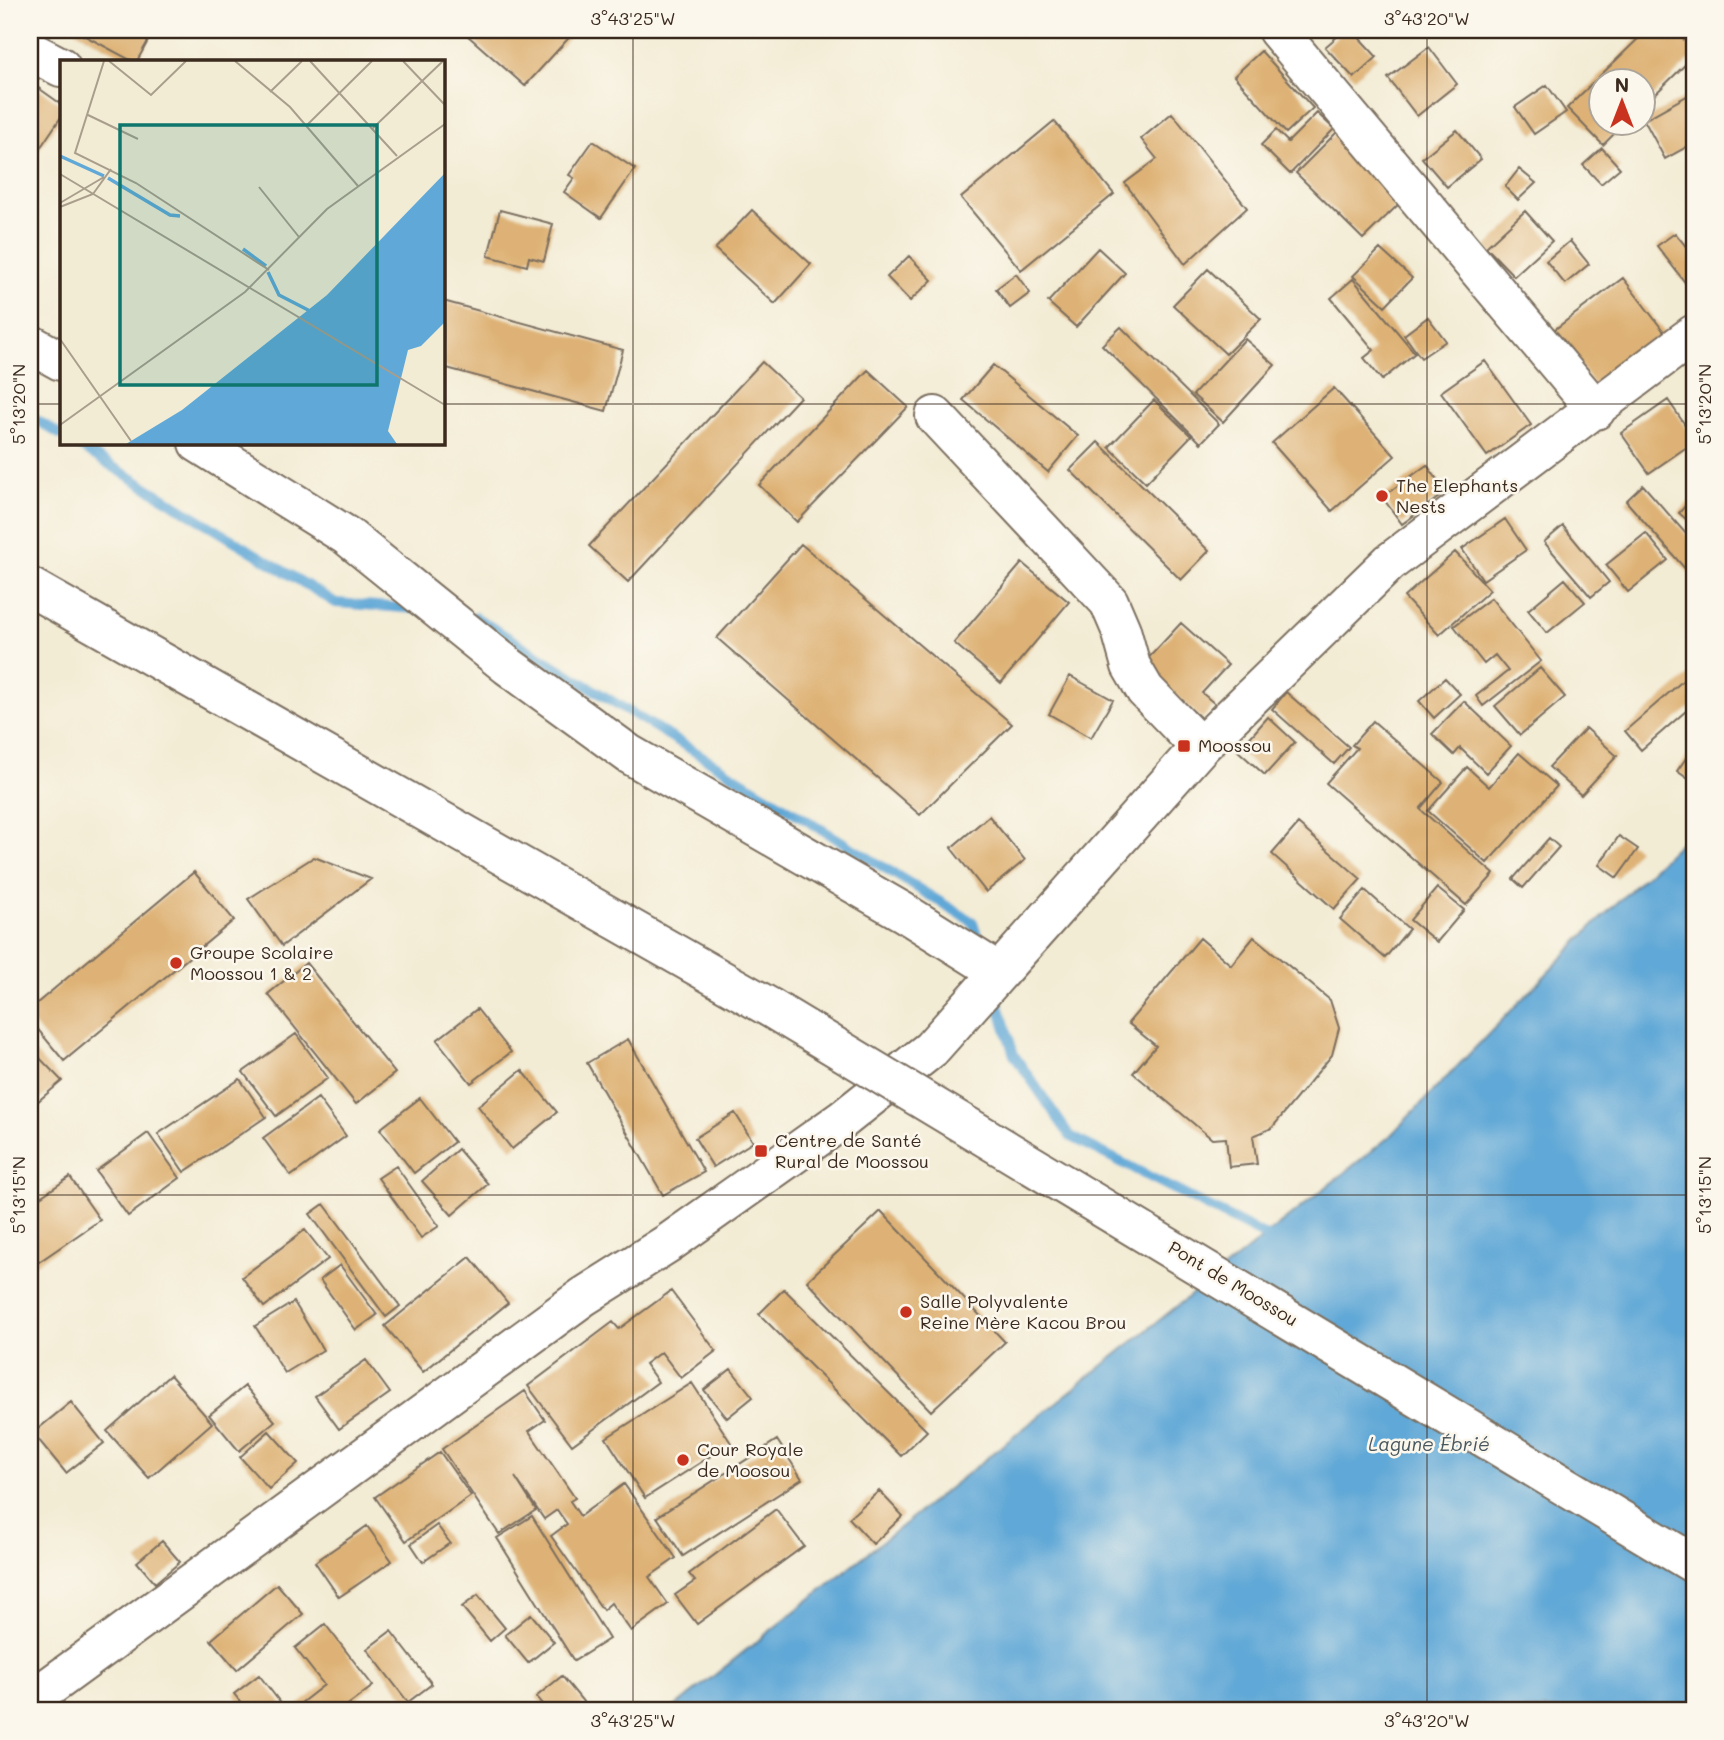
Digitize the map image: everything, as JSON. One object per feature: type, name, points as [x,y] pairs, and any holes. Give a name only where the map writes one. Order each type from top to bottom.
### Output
[{"type":"main road","points":[[1277,30],[1596,410]]},
{"type":"main road","points":[[30,51],[60,66]]},
{"type":"main road","points":[[30,1701],[583,1297],[670,1242],[842,1119],[930,1049],[1200,747],[1390,562],[1694,334]]},
{"type":"main road","points":[[30,344],[60,360]]},
{"type":"main road","points":[[934,416],[1109,602],[1121,629],[1131,666],[1145,690],[1200,747]]},
{"type":"main road","points":[[200,444],[347,536],[508,666],[629,754],[902,912],[999,972]]},
{"type":"main road","name":"Pont de Moossou","points":[[30,587],[769,1007],[1694,1564]]},
{"type":"water","name":"Lagune Ébrié","points":[[1694,829],[1694,1710],[671,1710],[1389,1137],[1592,927]]},
{"type":"building","points":[[74,30],[154,30],[138,60],[130,60]]},
{"type":"building","points":[[472,30],[576,30],[525,86],[467,35]]},
{"type":"building","points":[[1345,30],[1352,30],[1377,57],[1354,78],[1325,47]]},
{"type":"building","points":[[1647,30],[1674,30],[1694,50],[1694,56],[1658,91],[1658,66],[1610,66]]},
{"type":"building","points":[[1429,47],[1457,84],[1417,116],[1388,78]]},
{"type":"building","points":[[1261,51],[1313,108],[1286,133],[1234,76]]},
{"type":"building","points":[[30,82],[60,103],[60,118],[30,163]]},
{"type":"building","points":[[1547,85],[1566,112],[1534,134],[1515,107]]},
{"type":"building","points":[[1588,88],[1588,130],[1567,108]]},
{"type":"building","points":[[1694,92],[1694,143],[1665,159],[1653,136],[1658,136],[1658,112]]},
{"type":"building","points":[[1172,113],[1247,208],[1185,264],[1125,183],[1157,159],[1141,139]]},
{"type":"building","points":[[1317,113],[1334,129],[1290,174],[1261,145],[1276,130],[1288,142]]},
{"type":"building","points":[[1054,121],[1114,194],[1021,270],[961,198]]},
{"type":"building","points":[[1457,130],[1481,159],[1447,187],[1422,158]]},
{"type":"building","points":[[1338,131],[1405,198],[1363,239],[1296,173]]},
{"type":"building","points":[[1594,136],[1612,136],[1603,145]]},
{"type":"building","points":[[593,141],[635,169],[601,218],[564,192],[574,178],[569,175]]},
{"type":"building","points":[[1602,148],[1620,168],[1601,184],[1583,165]]},
{"type":"building","points":[[1519,169],[1536,183],[1518,200],[1505,187]]},
{"type":"building","points":[[500,210],[553,224],[544,261],[529,257],[527,266],[488,256]]},
{"type":"building","points":[[752,210],[811,264],[775,304],[715,249]]},
{"type":"building","points":[[1525,211],[1552,241],[1514,276],[1486,247]]},
{"type":"building","points":[[1675,233],[1688,249],[1694,245],[1694,294],[1657,246]]},
{"type":"building","points":[[1570,241],[1589,264],[1565,284],[1546,261]]},
{"type":"building","points":[[1098,248],[1125,273],[1076,327],[1048,302]]},
{"type":"building","points":[[1380,249],[1412,278],[1385,306],[1353,276]]},
{"type":"building","points":[[909,256],[932,280],[910,301],[887,277]]},
{"type":"building","points":[[1208,269],[1261,319],[1226,354],[1173,305]]},
{"type":"building","points":[[1016,274],[1030,293],[1010,308],[996,289]]},
{"type":"building","points":[[1623,278],[1665,333],[1595,386],[1554,330]]},
{"type":"building","points":[[1353,279],[1415,353],[1382,380],[1364,358],[1374,350],[1331,298]]},
{"type":"building","points":[[444,301],[623,350],[606,411],[444,367]]},
{"type":"building","points":[[1428,317],[1446,341],[1421,358],[1404,335]]},
{"type":"building","points":[[1121,327],[1219,424],[1201,443],[1102,345]]},
{"type":"building","points":[[1245,339],[1275,365],[1223,422],[1193,395]]},
{"type":"building","points":[[1485,361],[1531,425],[1487,456],[1441,392]]},
{"type":"building","points":[[762,362],[800,397],[628,582],[589,546]]},
{"type":"building","points":[[993,365],[1078,436],[1048,472],[963,400]]},
{"type":"building","points":[[868,370],[908,407],[797,522],[759,485]]},
{"type":"building","points":[[1334,388],[1395,456],[1332,511],[1272,443]]},
{"type":"building","points":[[1154,400],[1191,436],[1146,483],[1109,447]]},
{"type":"building","points":[[1668,400],[1694,438],[1694,442],[1649,473],[1621,433]]},
{"type":"building","points":[[1098,442],[1209,551],[1181,580],[1070,470]]},
{"type":"building","points":[[1427,465],[1446,492],[1402,524],[1382,497]]},
{"type":"building","points":[[1643,485],[1694,543],[1694,579],[1626,501]]},
{"type":"building","points":[[1694,496],[1694,526],[1679,513]]},
{"type":"building","points":[[1505,519],[1526,550],[1483,580],[1462,549]]},
{"type":"building","points":[[1563,526],[1609,582],[1591,597],[1544,542]]},
{"type":"building","points":[[1646,533],[1668,560],[1628,592],[1606,565]]},
{"type":"building","points":[[801,544],[1012,724],[920,815],[717,638]]},
{"type":"building","points":[[1455,552],[1490,590],[1439,635],[1404,597]]},
{"type":"building","points":[[1022,563],[1069,602],[1001,683],[954,643]]},
{"type":"building","points":[[1565,579],[1585,602],[1547,633],[1528,610]]},
{"type":"building","points":[[1491,598],[1541,661],[1483,706],[1476,696],[1508,671],[1495,655],[1484,664],[1454,626]]},
{"type":"building","points":[[1181,623],[1228,665],[1202,693],[1215,704],[1202,719],[1142,665]]},
{"type":"building","points":[[1540,668],[1565,697],[1520,735],[1495,706]]},
{"type":"building","points":[[1694,671],[1694,704],[1641,750],[1625,731]]},
{"type":"building","points":[[1070,676],[1113,700],[1091,738],[1049,714]]},
{"type":"building","points":[[1445,678],[1460,694],[1434,718],[1419,701]]},
{"type":"building","points":[[1286,692],[1349,747],[1334,764],[1272,709]]},
{"type":"building","points":[[1464,701],[1511,746],[1486,773],[1460,748],[1454,755],[1432,734]]},
{"type":"building","points":[[1268,717],[1295,742],[1265,775],[1238,751]]},
{"type":"building","points":[[1373,721],[1443,782],[1420,809],[1494,874],[1466,905],[1326,783],[1357,748],[1352,745]]},
{"type":"building","points":[[1586,728],[1617,756],[1581,795],[1549,767]]},
{"type":"building","points":[[1694,747],[1694,783],[1677,771]]},
{"type":"building","points":[[1519,753],[1557,786],[1487,863],[1428,811],[1467,767],[1489,787]]},
{"type":"building","points":[[989,816],[1025,860],[986,892],[951,848]]},
{"type":"building","points":[[1298,824],[1361,879],[1334,909],[1272,854]]},
{"type":"building","points":[[1619,836],[1638,849],[1617,878],[1599,865]]},
{"type":"building","points":[[1549,838],[1559,847],[1523,888],[1513,879]]},
{"type":"building","points":[[314,857],[371,879],[282,946],[248,899]]},
{"type":"building","points":[[194,872],[234,920],[64,1061],[30,1020],[30,1009]]},
{"type":"building","points":[[1437,888],[1464,910],[1437,942],[1410,920]]},
{"type":"building","points":[[1365,890],[1409,929],[1385,958],[1340,919]]},
{"type":"building","points":[[1254,937],[1330,1000],[1339,1028],[1332,1055],[1272,1128],[1253,1136],[1257,1164],[1229,1167],[1226,1138],[1212,1139],[1133,1073],[1156,1046],[1128,1023],[1200,938],[1231,965]]},
{"type":"building","points":[[306,963],[395,1073],[356,1104],[268,994]]},
{"type":"building","points":[[477,1009],[511,1052],[471,1083],[437,1040]]},
{"type":"building","points":[[296,1034],[328,1078],[276,1116],[243,1072]]},
{"type":"building","points":[[628,1039],[704,1172],[663,1195],[587,1063]]},
{"type":"building","points":[[30,1048],[62,1081],[30,1108]]},
{"type":"building","points":[[522,1070],[557,1112],[512,1149],[478,1106]]},
{"type":"building","points":[[240,1079],[266,1117],[184,1172],[158,1134]]},
{"type":"building","points":[[318,1098],[346,1136],[291,1176],[263,1138]]},
{"type":"building","points":[[420,1098],[454,1142],[414,1173],[380,1129]]},
{"type":"building","points":[[735,1113],[753,1142],[713,1167],[695,1138]]},
{"type":"building","points":[[148,1133],[180,1178],[128,1216],[96,1171]]},
{"type":"building","points":[[458,1149],[488,1184],[452,1215],[422,1181]]},
{"type":"building","points":[[396,1166],[439,1226],[421,1238],[378,1178]]},
{"type":"building","points":[[70,1177],[100,1220],[30,1268],[30,1204]]},
{"type":"building","points":[[324,1204],[400,1306],[386,1317],[310,1214]]},
{"type":"building","name":"Salle Polyvalente Reine Mère Kacou Brou","points":[[881,1211],[1005,1342],[931,1411],[807,1281]]},
{"type":"building","points":[[305,1230],[328,1259],[264,1307],[242,1277]]},
{"type":"building","points":[[470,1257],[508,1303],[423,1372],[385,1326]]},
{"type":"building","points":[[340,1265],[377,1315],[356,1330],[320,1280]]},
{"type":"building","points":[[784,1289],[927,1431],[901,1456],[759,1314]]},
{"type":"building","points":[[671,1291],[716,1351],[681,1378],[661,1352],[645,1364],[658,1382],[572,1445],[528,1386],[613,1322],[619,1329]]},
{"type":"building","points":[[294,1302],[323,1350],[285,1373],[255,1326]]},
{"type":"building","points":[[366,1360],[390,1393],[339,1429],[315,1396]]},
{"type":"building","points":[[731,1369],[753,1397],[727,1418],[704,1390]]},
{"type":"building","points":[[170,1375],[212,1423],[149,1478],[107,1431]]},
{"type":"building","points":[[692,1383],[731,1443],[645,1498],[606,1438]]},
{"type":"building","points":[[245,1386],[275,1421],[239,1451],[209,1415]]},
{"type":"building","points":[[525,1391],[545,1420],[529,1431],[575,1498],[570,1501],[580,1516],[624,1484],[676,1558],[649,1577],[668,1604],[631,1631],[611,1603],[603,1610],[551,1536],[567,1524],[557,1510],[544,1519],[515,1477],[536,1510],[499,1534],[442,1449]]},
{"type":"building","points":[[71,1402],[104,1443],[66,1473],[33,1433]]},
{"type":"building","points":[[269,1431],[298,1463],[269,1489],[240,1457]]},
{"type":"building","points":[[777,1440],[802,1479],[683,1556],[657,1517]]},
{"type":"building","points":[[440,1452],[471,1496],[406,1541],[375,1497]]},
{"type":"building","points":[[879,1491],[903,1516],[873,1544],[849,1518]]},
{"type":"building","points":[[776,1509],[804,1546],[697,1624],[675,1595],[695,1581],[689,1574]]},
{"type":"building","points":[[532,1516],[609,1639],[574,1661],[497,1538]]},
{"type":"building","points":[[437,1525],[450,1543],[423,1562],[411,1544]]},
{"type":"building","points":[[367,1526],[392,1561],[339,1597],[315,1562]]},
{"type":"building","points":[[162,1541],[180,1562],[155,1583],[137,1562]]},
{"type":"building","points":[[277,1584],[303,1614],[237,1670],[211,1640]]},
{"type":"building","points":[[478,1595],[505,1628],[490,1641],[462,1607]]},
{"type":"building","points":[[531,1614],[554,1642],[528,1663],[505,1635]]},
{"type":"building","points":[[325,1624],[373,1686],[341,1710],[292,1710],[324,1685],[295,1648]]},
{"type":"building","points":[[391,1631],[432,1684],[408,1702],[367,1649]]},
{"type":"building","points":[[259,1675],[286,1710],[247,1710],[234,1694]]},
{"type":"building","points":[[562,1676],[585,1704],[577,1710],[547,1710],[536,1697]]},
{"type":"waterway","points":[[30,416],[60,434]]},
{"type":"waterway","points":[[76,444],[336,603],[418,609]]},
{"type":"waterway","points":[[475,617],[973,922],[981,947]]},
{"type":"waterway","points":[[994,989],[1014,1055],[1070,1136],[1277,1242]]},
{"type":"place","name":"The Elephants Nests","points":[[1382,496]]},
{"type":"place","name":"Moossou","points":[[1184,746]]},
{"type":"place","name":"Groupe Scolaire Moossou 1 & 2","points":[[176,963]]},
{"type":"place","name":"Centre de Santé Rural de Moossou","points":[[761,1151]]},
{"type":"place","name":"Salle Polyvalente Reine Mère Kacou Brou","points":[[906,1312]]},
{"type":"place","name":"Cour Royale de Moosou","points":[[683,1460]]}]
